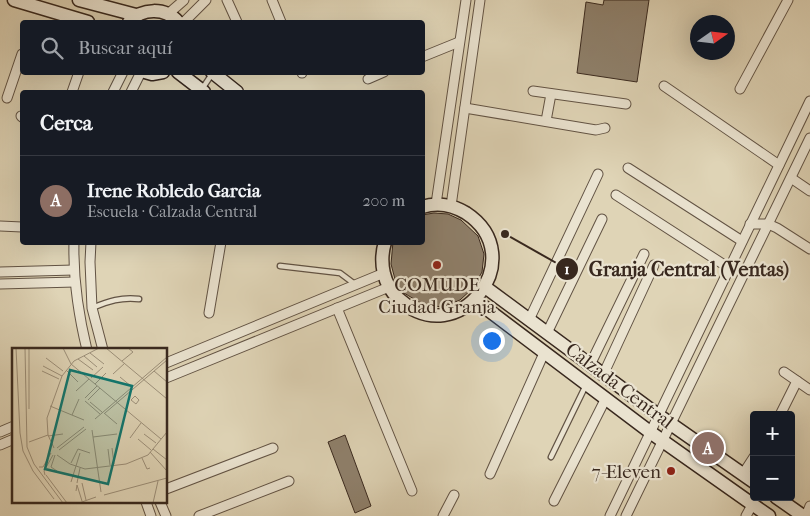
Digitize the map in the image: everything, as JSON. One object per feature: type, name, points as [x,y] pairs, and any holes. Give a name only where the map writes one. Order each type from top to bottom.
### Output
[{"type":"street","points":[[14,0],[81,20]]},
{"type":"street","points":[[79,0],[133,19],[146,11],[157,11],[173,18],[184,0]]},
{"type":"street","points":[[186,20],[206,0]]},
{"type":"street","points":[[227,0],[236,20]]},
{"type":"street","points":[[272,0],[280,20]]},
{"type":"street","points":[[436,204],[466,0]]},
{"type":"street","points":[[452,206],[480,0]]},
{"type":"street","points":[[740,89],[788,0]]},
{"type":"street","points":[[464,15],[478,17]]},
{"type":"street","points":[[425,56],[459,42]]},
{"type":"street","points":[[7,98],[20,60]]},
{"type":"street","points":[[73,90],[78,75]]},
{"type":"street","points":[[114,90],[122,75]]},
{"type":"street","points":[[132,90],[141,75]]},
{"type":"street","points":[[182,75],[200,90]]},
{"type":"street","points":[[215,75],[234,90]]},
{"type":"street","points":[[368,79],[377,75]]},
{"type":"street","points":[[664,86],[779,165]]},
{"type":"street","points":[[533,91],[626,104]]},
{"type":"street","points":[[546,121],[550,94]]},
{"type":"street","points":[[610,516],[810,101]]},
{"type":"street","points":[[465,108],[596,130],[605,128]]},
{"type":"street","points":[[626,516],[810,138]]},
{"type":"street","points":[[628,168],[742,241]]},
{"type":"street","points":[[529,320],[598,174]]},
{"type":"street","points":[[791,178],[810,191]]},
{"type":"street","points":[[616,195],[729,268]]},
{"type":"street","points":[[384,245],[382,254],[384,273],[389,287],[409,307],[422,313],[436,315],[450,313],[463,308],[474,300],[485,287],[492,266],[490,244],[479,224],[462,210],[452,206],[436,204],[425,206]]},
{"type":"street","points":[[546,333],[602,219]]},
{"type":"street","points":[[750,224],[768,224],[810,249]]},
{"type":"street","points":[[0,226],[20,227]]},
{"type":"street","points":[[74,245],[77,311],[86,348]]},
{"type":"street","points":[[91,245],[92,308],[102,348]]},
{"type":"street","points":[[210,313],[221,245]]},
{"type":"street","points":[[590,365],[644,254]]},
{"type":"street","points":[[604,375],[654,265]]},
{"type":"street","points":[[0,272],[74,270]]},
{"type":"street","points":[[168,362],[384,273]]},
{"type":"street","points":[[0,284],[75,282]]},
{"type":"street","points":[[168,377],[389,287]]},
{"type":"street","name":"Calzada Central","points":[[485,287],[670,424],[750,477]]},
{"type":"street","name":"Calzada Central","points":[[474,300],[606,398],[749,510],[769,516]]},
{"type":"street","points":[[338,308],[412,492]]},
{"type":"street","points":[[490,474],[544,353]]},
{"type":"street","points":[[784,372],[810,390]]},
{"type":"street","points":[[782,411],[797,381]]},
{"type":"street","points":[[554,501],[606,398]]},
{"type":"street","points":[[0,432],[12,427]]},
{"type":"street","points":[[0,445],[12,440]]},
{"type":"street","points":[[168,488],[273,448]]},
{"type":"street","points":[[199,516],[289,480]]},
{"type":"street","points":[[446,515],[454,495]]},
{"type":"street","points":[[782,501],[804,516],[810,506]]},
{"type":"street","points":[[147,504],[151,516]]},
{"type":"street","points":[[161,504],[166,516]]},
{"type":"lane","points":[[203,90],[211,75]]},
{"type":"lane","points":[[280,266],[340,273],[356,285]]},
{"type":"lane","points":[[92,308],[115,299],[139,299]]},
{"type":"lane","points":[[551,457],[586,384]]},
{"type":"building","points":[[604,0],[649,0],[637,82],[577,73],[586,2],[603,5]]},
{"type":"building","name":"COMUDE Ciudad Granja","points":[[425,214],[448,214],[461,220],[478,236],[484,254],[482,272],[473,288],[460,300],[443,307],[424,305],[404,293],[396,283],[391,264],[393,245],[425,245]]},
{"type":"building","points":[[345,435],[371,506],[355,513],[328,442]]},
{"type":"place","name":"Granja Central (Ventas)","points":[[505,234]]},
{"type":"place","name":"COMUDE Ciudad Granja","points":[[437,265]]},
{"type":"place","name":"Irene Robledo Garcia","points":[[708,448]]},
{"type":"place","name":"7-Eleven","points":[[671,471]]}]
